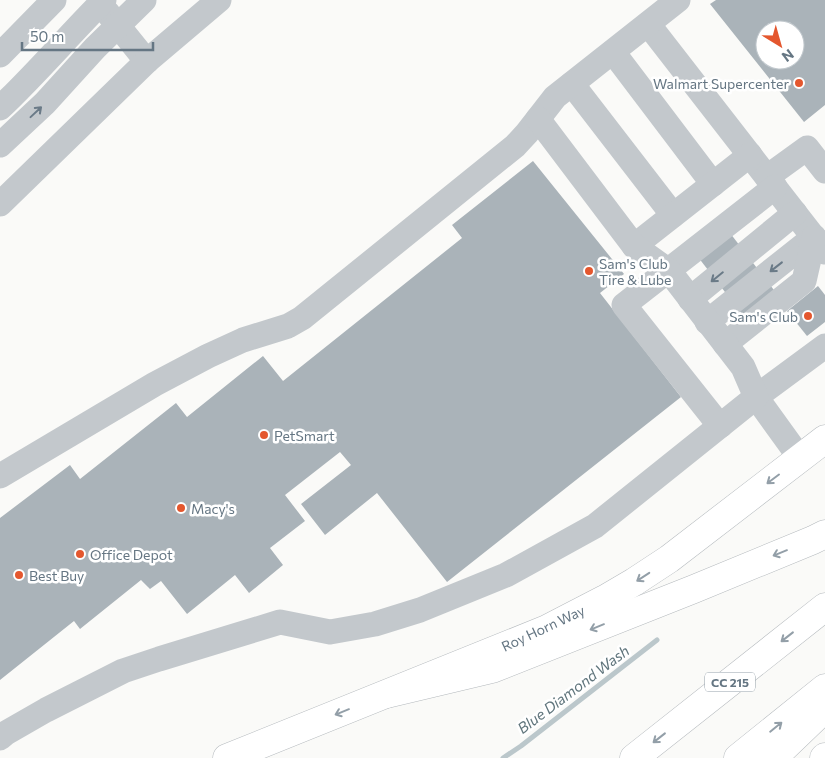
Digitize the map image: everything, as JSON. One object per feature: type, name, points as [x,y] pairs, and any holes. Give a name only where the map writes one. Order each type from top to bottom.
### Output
[{"type":"main road","name":"Roy Horn Way","points":[[227,758],[547,629],[612,595],[669,559],[825,439]]},
{"type":"main road","points":[[387,694],[492,669],[694,589],[825,534]]},
{"type":"main road","name":"CC 215","points":[[634,758],[825,607]]},
{"type":"main road","points":[[738,758],[825,688]]},
{"type":"main road","points":[[773,758],[825,708]]},
{"type":"street","points":[[0,55],[54,0]]},
{"type":"street","points":[[0,145],[45,103],[95,48],[144,0]]},
{"type":"street","points":[[0,204],[147,61],[219,0]]},
{"type":"street","points":[[0,476],[155,384],[208,356],[243,340],[296,322],[515,146],[555,98],[678,0]]},
{"type":"street","points":[[0,108],[26,84],[101,1],[118,26],[147,61]]},
{"type":"street","points":[[648,24],[780,194],[815,252],[804,281],[717,334]]},
{"type":"street","points":[[612,52],[714,184]]},
{"type":"street","points":[[572,84],[674,215]]},
{"type":"street","points":[[538,119],[634,246],[679,284],[743,367],[756,397],[800,458]]},
{"type":"street","points":[[720,426],[624,306],[679,284],[780,194],[806,148],[825,171]]},
{"type":"street","points":[[634,246],[750,155]]},
{"type":"street","points":[[679,284],[780,194]]},
{"type":"street","points":[[0,738],[46,710],[123,671],[159,659],[280,622],[330,632],[375,624],[420,610],[506,575],[595,526],[756,397],[825,346]]},
{"type":"building","name":"Walmart Supercenter","points":[[716,0],[825,0],[825,105],[804,122],[763,70],[805,70],[805,20],[755,20],[755,60],[710,4]]},
{"type":"building","points":[[533,161],[624,274],[600,293],[681,397],[447,582],[377,493],[325,535],[301,504],[351,465],[340,452],[285,495],[305,521],[270,548],[283,565],[249,593],[235,575],[187,614],[161,581],[150,589],[141,580],[80,629],[74,621],[0,680],[0,518],[70,465],[80,479],[176,403],[187,417],[263,356],[283,381],[462,238],[452,225]]},
{"type":"building","points":[[730,233],[777,294],[745,318],[698,257]]},
{"type":"building","name":"Sam's Club","points":[[818,286],[825,295],[825,322],[807,336],[787,311]]},
{"type":"waterway","name":"Blue Diamond Wash","points":[[503,758],[657,640]]},
{"type":"place","name":"Walmart Supercenter","points":[[799,83]]},
{"type":"place","name":"Sam's Club Tire & Lube","points":[[589,271]]},
{"type":"place","name":"Sam's Club","points":[[808,316]]},
{"type":"place","name":"PetSmart","points":[[264,435]]},
{"type":"place","name":"Macy's","points":[[181,508]]},
{"type":"place","name":"Office Depot","points":[[80,554]]},
{"type":"place","name":"Best Buy","points":[[19,575]]}]
